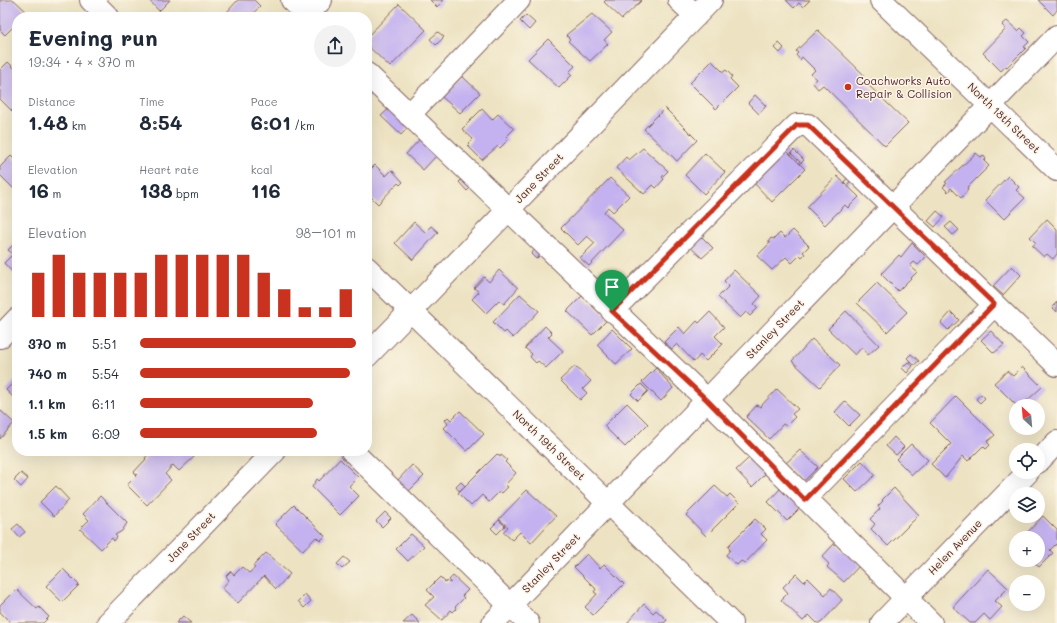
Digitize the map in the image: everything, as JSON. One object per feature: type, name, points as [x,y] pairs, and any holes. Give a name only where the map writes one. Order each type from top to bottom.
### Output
[{"type":"street","points":[[91,0],[103,12]]},
{"type":"street","points":[[292,0],[311,12]]},
{"type":"street","points":[[409,115],[520,0]]},
{"type":"street","points":[[679,0],[696,16]]},
{"type":"street","name":"Jane Street","points":[[372,351],[711,0]]},
{"type":"street","name":"North 18th Street","points":[[881,0],[1057,170]]},
{"type":"street","name":"Stanley Street","points":[[493,623],[1057,36]]},
{"type":"street","points":[[372,79],[612,311],[707,400],[805,500],[931,623]]},
{"type":"street","points":[[612,311],[797,125],[808,125],[1057,365]]},
{"type":"street","name":"North 19th Street","points":[[372,273],[731,623]]},
{"type":"street","points":[[805,500],[994,304]]},
{"type":"street","points":[[0,337],[12,324]]},
{"type":"street","points":[[1045,455],[1057,442]]},
{"type":"street","name":"Jane Street","points":[[108,623],[270,456]]},
{"type":"street","points":[[357,456],[528,623]]},
{"type":"street","name":"Helen Avenue","points":[[882,623],[1021,479]]},
{"type":"building","points":[[0,0],[14,0],[27,12],[12,12],[12,28],[5,35],[0,30]]},
{"type":"building","points":[[149,0],[170,0],[159,11]]},
{"type":"building","points":[[238,0],[254,0],[260,6],[255,12],[227,12]]},
{"type":"building","points":[[430,0],[444,0],[437,7]]},
{"type":"building","points":[[606,0],[642,0],[622,19],[604,2]]},
{"type":"building","points":[[786,0],[810,0],[803,7],[799,3],[794,8]]},
{"type":"building","points":[[1038,0],[1057,0],[1057,10],[1053,15]]},
{"type":"building","points":[[399,4],[426,30],[390,67],[372,50],[372,32]]},
{"type":"building","points":[[592,14],[612,32],[604,40],[608,44],[590,61],[568,41],[570,39],[566,35]]},
{"type":"building","points":[[526,15],[535,23],[529,30],[520,21]]},
{"type":"building","points":[[1007,21],[1018,31],[1021,28],[1026,33],[1023,36],[1029,42],[1024,47],[1026,48],[1001,71],[983,53],[1006,29],[1002,25]]},
{"type":"building","name":"Coachworks Auto Repair & Collision","points":[[818,30],[864,75],[861,78],[908,123],[885,146],[823,85],[818,89],[813,83],[817,79],[811,74],[815,70],[802,57],[800,60],[796,55],[798,53],[796,51]]},
{"type":"building","points":[[438,32],[444,37],[436,45],[430,39]]},
{"type":"building","points":[[548,39],[575,66],[569,72],[572,75],[559,88],[528,59]]},
{"type":"building","points":[[779,43],[784,48],[780,53],[775,48]]},
{"type":"building","points":[[712,61],[723,72],[726,70],[732,76],[730,79],[738,87],[716,109],[690,83]]},
{"type":"building","points":[[8,62],[12,66],[12,111],[0,99],[0,70]]},
{"type":"building","points":[[462,76],[480,93],[460,113],[442,97]]},
{"type":"building","points":[[755,95],[766,106],[759,114],[748,103]]},
{"type":"building","points":[[392,106],[411,124],[401,135],[381,116]]},
{"type":"building","points":[[665,108],[697,140],[677,161],[644,129]]},
{"type":"building","points":[[482,109],[492,120],[498,114],[514,129],[506,137],[508,140],[500,148],[498,146],[482,160],[467,145],[473,139],[462,129]]},
{"type":"building","points":[[420,139],[437,155],[423,170],[406,154]]},
{"type":"building","points":[[643,148],[668,171],[662,177],[664,179],[656,188],[653,185],[644,194],[616,168],[626,157],[629,160]]},
{"type":"building","points":[[786,150],[805,169],[772,202],[753,182]]},
{"type":"building","points":[[794,150],[804,160],[801,163],[791,153]]},
{"type":"building","points":[[705,153],[725,172],[704,194],[685,175]]},
{"type":"building","points":[[976,153],[981,157],[983,155],[986,159],[984,161],[989,166],[967,188],[968,190],[961,198],[951,188],[948,192],[943,187],[947,183],[945,182]]},
{"type":"building","points":[[11,156],[12,157],[12,187],[0,175],[0,167]]},
{"type":"building","points":[[375,165],[386,176],[392,170],[403,182],[400,185],[398,183],[378,204],[372,198],[372,168]]},
{"type":"building","points":[[837,176],[859,197],[848,208],[845,205],[825,225],[807,207]]},
{"type":"building","points":[[849,176],[852,179],[847,185],[844,182]]},
{"type":"building","points":[[1008,176],[1019,187],[1016,190],[1025,198],[1004,219],[985,200]]},
{"type":"building","points":[[464,177],[473,185],[467,191],[459,182]]},
{"type":"building","points":[[610,178],[629,196],[613,212],[608,207],[604,212],[623,230],[589,266],[580,258],[595,243],[587,236],[578,245],[561,228]]},
{"type":"building","points":[[937,211],[944,217],[935,227],[928,221]]},
{"type":"building","points":[[1047,219],[1057,229],[1057,254],[1053,259],[1047,254],[1044,257],[1032,246],[1036,243],[1030,237]]},
{"type":"building","points":[[414,222],[425,232],[431,226],[438,232],[413,260],[395,243]]},
{"type":"building","points":[[951,222],[959,230],[953,235],[945,227]]},
{"type":"building","points":[[793,230],[809,246],[803,252],[805,254],[802,257],[800,255],[792,263],[786,257],[772,270],[757,256],[770,243],[768,242],[771,238],[774,239],[780,233],[785,238]]},
{"type":"building","points":[[700,235],[713,248],[702,258],[689,246]]},
{"type":"building","points":[[912,243],[926,257],[918,265],[914,262],[910,266],[917,272],[898,291],[881,274],[899,255],[901,257]]},
{"type":"building","points":[[12,246],[12,253],[8,250]]},
{"type":"building","points":[[536,248],[542,253],[536,259],[531,254]]},
{"type":"building","points":[[12,255],[12,272],[4,263]]},
{"type":"building","points":[[1012,266],[1021,275],[1003,295],[993,286]]},
{"type":"building","points":[[499,270],[518,288],[504,304],[499,300],[486,313],[472,299],[479,292],[474,288],[484,277],[489,282]]},
{"type":"building","points":[[734,270],[761,296],[754,304],[758,308],[750,316],[746,312],[740,318],[718,297],[729,286],[724,281]]},
{"type":"building","points":[[877,283],[907,312],[887,332],[857,303]]},
{"type":"building","points":[[520,294],[539,311],[513,338],[506,331],[504,333],[493,322]]},
{"type":"building","points":[[582,296],[589,303],[591,302],[608,319],[592,335],[567,311]]},
{"type":"building","points":[[1057,302],[1057,312],[1052,307]]},
{"type":"building","points":[[846,311],[879,345],[868,355],[862,347],[855,355],[828,329]]},
{"type":"building","points":[[710,312],[724,327],[715,336],[723,344],[706,361],[700,355],[694,362],[677,344],[672,349],[664,342],[679,327],[685,334],[697,321],[699,323]]},
{"type":"building","points":[[951,312],[959,320],[948,330],[941,323]]},
{"type":"building","points":[[545,326],[552,333],[548,337],[563,351],[546,368],[538,361],[536,363],[530,357],[532,354],[525,348]]},
{"type":"building","points":[[612,329],[632,349],[616,364],[597,345]]},
{"type":"building","points":[[991,331],[1004,345],[994,353],[981,340]]},
{"type":"building","points":[[812,339],[840,365],[820,387],[792,361]]},
{"type":"building","points":[[911,354],[919,361],[914,365],[907,358]]},
{"type":"building","points":[[908,362],[913,366],[907,373],[902,368]]},
{"type":"building","points":[[575,366],[591,381],[583,389],[587,393],[580,400],[560,380]]},
{"type":"building","points":[[1022,367],[1042,387],[1029,399],[1010,399],[994,383],[1007,371],[1013,376]]},
{"type":"building","points":[[656,368],[673,388],[661,401],[642,382]]},
{"type":"building","points":[[12,384],[12,396],[6,390]]},
{"type":"building","points":[[641,384],[648,391],[638,401],[631,394]]},
{"type":"building","points":[[777,389],[798,409],[792,414],[795,417],[786,426],[783,424],[769,439],[746,417],[757,405],[760,407]]},
{"type":"building","points":[[981,394],[985,398],[980,403],[976,399]]},
{"type":"building","points":[[956,396],[995,435],[987,442],[990,445],[986,449],[983,446],[968,461],[963,456],[945,478],[931,464],[951,444],[930,423]]},
{"type":"building","points":[[845,401],[860,415],[849,426],[835,412]]},
{"type":"building","points":[[627,403],[648,424],[625,447],[604,426]]},
{"type":"building","points":[[0,410],[12,421],[12,425],[0,439]]},
{"type":"building","points":[[460,411],[484,434],[467,451],[444,428],[448,424],[445,420],[448,417],[451,420]]},
{"type":"building","points":[[894,437],[904,447],[896,455],[886,446]]},
{"type":"building","points":[[911,444],[928,460],[912,475],[896,459]]},
{"type":"building","points":[[800,450],[818,467],[803,482],[785,464]]},
{"type":"building","points":[[497,454],[500,457],[501,455],[507,460],[505,462],[516,473],[505,485],[508,487],[502,493],[500,491],[489,502],[482,495],[471,506],[458,493]]},
{"type":"building","points":[[147,456],[195,456],[179,471],[173,465],[165,474],[171,480],[147,505],[127,485],[137,475],[134,472],[146,459],[145,458]]},
{"type":"building","points":[[749,458],[765,474],[752,487],[736,470]]},
{"type":"building","points":[[340,459],[358,477],[349,486],[359,496],[340,515],[312,487],[317,479],[319,481]]},
{"type":"building","points":[[862,461],[875,475],[857,492],[844,479]]},
{"type":"building","points":[[412,465],[424,476],[408,492],[397,481]]},
{"type":"building","points":[[21,473],[28,479],[21,487],[14,480]]},
{"type":"building","points":[[461,482],[465,486],[459,491],[456,487]]},
{"type":"building","points":[[56,486],[69,500],[54,516],[40,502]]},
{"type":"building","points":[[715,486],[727,497],[730,494],[739,503],[706,536],[686,515]]},
{"type":"building","points":[[894,488],[919,515],[888,546],[871,529],[875,524],[870,519],[880,509],[878,506],[883,501],[882,500]]},
{"type":"building","points":[[780,489],[800,508],[787,521],[768,502]]},
{"type":"building","points":[[527,490],[556,516],[531,543],[520,532],[512,540],[503,532],[508,527],[499,519]]},
{"type":"building","points":[[100,496],[127,523],[122,531],[115,535],[117,537],[114,541],[112,538],[101,549],[80,529],[89,520],[83,514]]},
{"type":"building","points":[[294,505],[325,536],[320,541],[316,537],[303,551],[275,524]]},
{"type":"building","points":[[385,512],[391,518],[382,527],[376,521]]},
{"type":"building","points":[[1045,518],[1057,530],[1057,546],[1056,544],[1050,550],[1053,553],[1045,561],[1045,531],[1029,531],[1036,523],[1045,523]]},
{"type":"building","points":[[755,519],[766,529],[761,534],[767,540],[745,563],[741,561],[737,565],[726,555],[730,550],[728,546]]},
{"type":"building","points":[[499,520],[505,526],[497,534],[491,528]]},
{"type":"building","points":[[18,524],[25,532],[19,537],[12,529]]},
{"type":"building","points":[[411,534],[424,546],[408,561],[396,549]]},
{"type":"building","points":[[834,544],[837,544],[842,551],[844,549],[860,565],[844,582],[827,567],[829,564],[822,557]]},
{"type":"building","points":[[266,553],[290,574],[276,589],[264,576],[238,603],[222,588],[229,580],[226,576],[231,571],[234,575],[242,567],[249,573],[255,568],[253,566]]},
{"type":"building","points":[[587,554],[600,568],[604,564],[624,584],[593,615],[585,607],[597,594],[594,592],[596,589],[574,567]]},
{"type":"building","points":[[344,557],[350,562],[342,569],[337,564]]},
{"type":"building","points":[[63,569],[79,585],[62,602],[46,586]]},
{"type":"building","points":[[988,569],[1008,588],[995,601],[1002,607],[990,620],[984,614],[975,623],[970,623],[953,607]]},
{"type":"building","points":[[796,574],[804,582],[808,578],[825,595],[831,588],[842,600],[821,623],[817,623],[809,615],[803,621],[781,600],[788,593],[783,587]]},
{"type":"building","points":[[453,576],[468,590],[462,596],[464,598],[455,607],[456,609],[453,612],[451,610],[442,620],[425,605],[434,597],[427,590],[440,577],[446,583],[447,581],[449,583],[451,582],[449,580]]},
{"type":"building","points":[[16,589],[37,609],[39,607],[49,617],[43,623],[9,623],[10,622],[0,612],[0,605]]},
{"type":"building","points":[[305,594],[311,601],[304,608],[298,601]]},
{"type":"building","points":[[644,604],[653,613],[656,610],[667,620],[664,623],[627,623]]},
{"type":"building","points":[[412,615],[420,623],[403,623]]},
{"type":"building","points":[[183,616],[191,623],[176,623]]},
{"type":"place","name":"Coachworks Auto Repair & Collision","points":[[848,87]]},
{"type":"route","points":[[797,125],[808,125],[994,304],[805,500],[707,400],[612,311],[797,125]]}]
